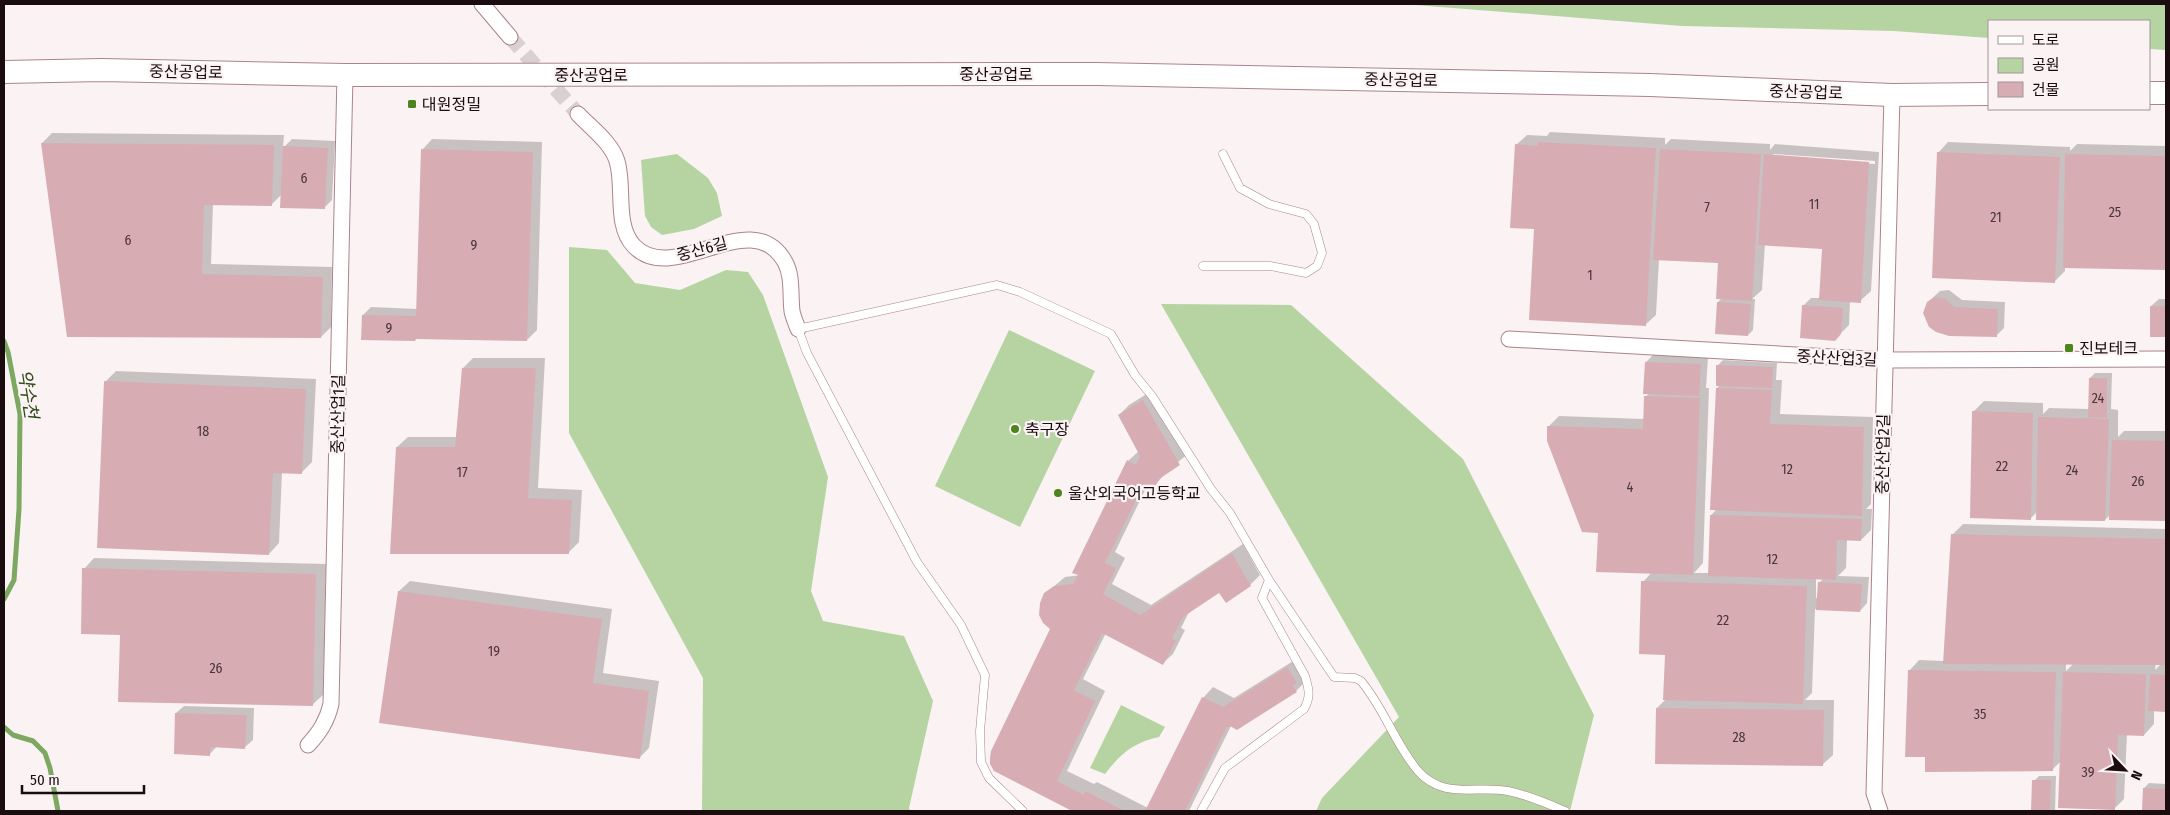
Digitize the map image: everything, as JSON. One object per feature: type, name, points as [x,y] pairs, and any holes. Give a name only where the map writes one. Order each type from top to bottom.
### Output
[{"type":"street","points":[[482,4],[510,38]]},
{"type":"street","name":"중산공업로","points":[[4,72],[102,70],[345,75],[1096,74],[1650,85],[1892,95],[1988,94]]},
{"type":"street","name":"중산산업1길","points":[[308,745],[320,732],[328,718],[331,704],[345,75]]},
{"type":"street","points":[[2150,93],[2166,93]]},
{"type":"street","name":"중산산업2길","points":[[1880,811],[1874,793],[1892,95]]},
{"type":"street","name":"중산6길","points":[[578,114],[608,144],[616,160],[621,178],[625,227],[635,247],[652,256],[670,258],[737,240],[754,241],[769,246],[780,256],[786,265],[792,313],[798,329]]},
{"type":"street","name":"중산산업3길","points":[[1509,339],[1885,360],[2166,359]]},
{"type":"lane","points":[[1203,266],[1270,266],[1306,273],[1317,266],[1322,253],[1314,224],[1306,214],[1269,204],[1240,188],[1223,154]]},
{"type":"lane","points":[[1023,811],[989,778],[981,762],[980,731],[985,675],[961,625],[917,562],[807,353],[798,329],[997,284],[1008,287],[1111,334],[1135,375],[1152,396],[1211,489],[1230,513],[1270,580],[1334,677],[1355,678],[1361,681],[1408,758],[1420,772],[1433,783],[1447,789],[1490,789],[1522,794],[1565,811]]},
{"type":"lane","points":[[1201,811],[1225,768],[1304,709],[1309,700],[1309,689],[1305,676],[1262,598],[1270,580]]},
{"type":"green space","points":[[1402,4],[2166,4],[2166,50],[2150,49],[2150,20],[1988,20],[1988,38],[1894,31],[1682,26]]},
{"type":"green space","points":[[677,154],[708,178],[717,193],[722,216],[694,229],[662,235],[651,227],[645,216],[641,160]]},
{"type":"green space","points":[[569,247],[607,250],[635,283],[680,290],[726,270],[748,272],[763,295],[828,477],[811,591],[823,621],[904,636],[933,701],[909,808],[910,811],[702,811],[703,678],[569,433]]},
{"type":"green space","points":[[1161,304],[1291,305],[1463,459],[1594,715],[1570,811],[1316,811],[1322,798],[1399,717]]},
{"type":"green space","name":"축구장","points":[[1009,330],[1095,371],[1020,527],[935,486]]},
{"type":"green space","points":[[1121,705],[1165,727],[1159,737],[1142,742],[1128,750],[1116,760],[1105,774],[1090,768]]},
{"type":"building","points":[[1538,142],[1656,148],[1646,326],[1529,320],[1534,229],[1510,228],[1515,144],[1538,146]]},
{"type":"building","points":[[41,143],[274,145],[272,206],[204,205],[202,274],[323,277],[321,338],[67,337]]},
{"type":"building","points":[[283,146],[328,148],[325,209],[280,208]]},
{"type":"building","points":[[421,149],[533,152],[527,341],[361,340],[362,315],[416,316]]},
{"type":"building","points":[[1660,149],[1761,154],[1752,301],[1716,299],[1718,263],[1653,260]]},
{"type":"building","points":[[1937,152],[2060,157],[2055,283],[1932,278]]},
{"type":"building","points":[[1764,154],[1869,162],[1861,303],[1819,300],[1822,249],[1758,245]]},
{"type":"building","points":[[2065,154],[2166,156],[2166,270],[2063,268]]},
{"type":"building","points":[[1935,297],[1946,299],[1954,307],[1998,309],[1997,337],[1949,336],[1936,332],[1929,327],[1923,313],[1927,302]]},
{"type":"building","points":[[1717,302],[1751,304],[1748,336],[1715,334]]},
{"type":"building","points":[[1802,305],[1843,308],[1841,334],[1835,341],[1800,338]]},
{"type":"building","points":[[2150,306],[2166,306],[2166,337],[2150,337]]},
{"type":"building","points":[[1645,362],[1701,364],[1699,396],[1643,394]]},
{"type":"building","points":[[1716,365],[1773,367],[1772,388],[1716,386]]},
{"type":"building","points":[[462,368],[536,368],[528,498],[572,500],[569,554],[390,554],[396,447],[455,447]]},
{"type":"building","points":[[2089,378],[2107,378],[2107,418],[2088,417]]},
{"type":"building","points":[[104,381],[306,389],[302,474],[273,473],[269,555],[97,548]]},
{"type":"building","points":[[1716,388],[1772,390],[1770,424],[1864,427],[1862,516],[1710,510]]},
{"type":"building","points":[[1644,396],[1700,398],[1693,575],[1596,572],[1598,533],[1582,532],[1547,441],[1547,426],[1643,429]]},
{"type":"building","points":[[1143,400],[1180,465],[1159,479],[1154,488],[1144,484],[1105,563],[1116,568],[1103,594],[1140,615],[1232,553],[1251,586],[1226,603],[1219,593],[1183,617],[1172,638],[1176,641],[1163,665],[1102,633],[1074,690],[1095,701],[1057,781],[1084,795],[1085,791],[1125,811],[1072,811],[994,771],[990,764],[991,751],[1050,629],[1043,623],[1039,615],[1040,603],[1044,593],[1054,586],[1073,584],[1078,575],[1072,573],[1127,460],[1136,465],[1140,456],[1118,415]]},
{"type":"building","points":[[1972,411],[2033,413],[2031,520],[1970,518]]},
{"type":"building","points":[[2038,417],[2109,419],[2105,521],[2036,520]]},
{"type":"building","points":[[2112,440],[2166,441],[2166,521],[2109,520]]},
{"type":"building","points":[[1710,515],[1862,519],[1861,541],[1837,540],[1836,580],[1708,576]]},
{"type":"building","points":[[1951,534],[2166,539],[2166,665],[1943,664]]},
{"type":"building","points":[[82,568],[316,574],[313,706],[118,702],[120,635],[81,634]]},
{"type":"building","points":[[1641,581],[1807,586],[1803,704],[1663,700],[1665,655],[1639,654]]},
{"type":"building","points":[[1818,582],[1862,584],[1860,612],[1816,610]]},
{"type":"building","points":[[398,591],[602,619],[593,683],[649,691],[640,759],[379,723]]},
{"type":"building","points":[[1287,667],[1297,683],[1293,686],[1297,692],[1237,730],[1230,726],[1226,728],[1185,811],[1145,811],[1202,697],[1223,707]]},
{"type":"building","points":[[1908,670],[2056,672],[2053,771],[1925,772],[1925,757],[1905,757]]},
{"type":"building","points":[[2063,672],[2146,674],[2144,736],[2118,735],[2115,810],[2058,808]]},
{"type":"building","points":[[2150,674],[2166,675],[2166,712],[2148,711]]},
{"type":"building","points":[[1656,708],[1824,710],[1823,766],[1655,764]]},
{"type":"building","points":[[175,713],[247,715],[245,749],[210,747],[210,756],[174,754]]},
{"type":"building","points":[[2032,780],[2051,780],[2050,811],[2031,811]]},
{"type":"building","points":[[2143,788],[2166,789],[2166,811],[2142,810]]},
{"type":"waterway","name":"약수천","points":[[4,341],[8,352],[20,414],[19,509],[14,580],[4,599]]},
{"type":"waterway","name":"약수천","points":[[4,727],[13,735],[33,741],[45,753],[50,768],[58,811]]},
{"type":"tunnel","points":[[510,37],[578,114]]},
{"type":"place","name":"대원정밀","points":[[412,104]]},
{"type":"place","name":"진보테크","points":[[2069,348]]},
{"type":"place","name":"축구장","points":[[1015,429]]},
{"type":"place","name":"울산외국어고등학교","points":[[1058,493]]}]
